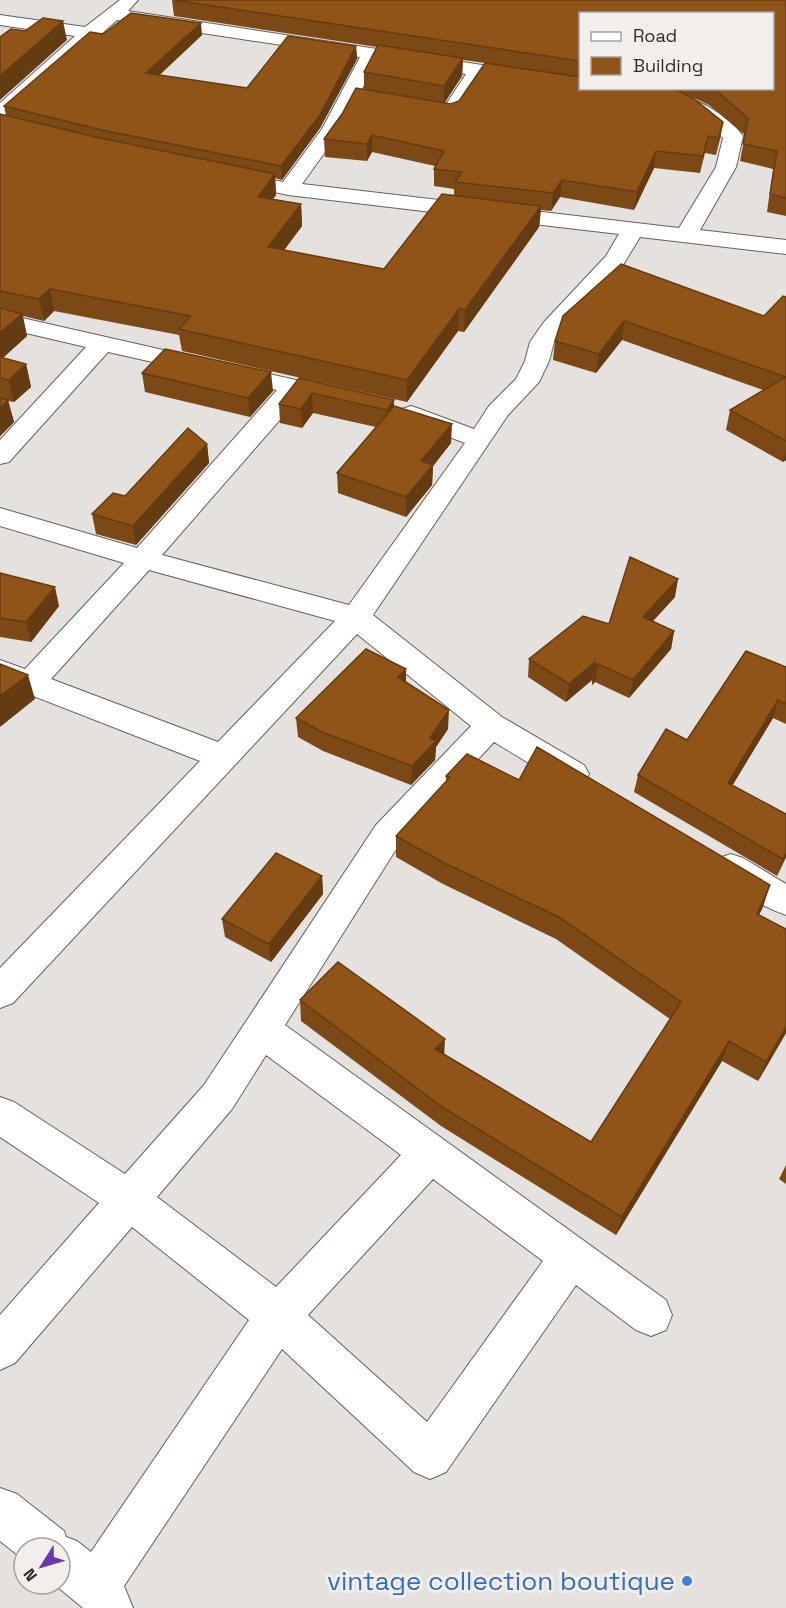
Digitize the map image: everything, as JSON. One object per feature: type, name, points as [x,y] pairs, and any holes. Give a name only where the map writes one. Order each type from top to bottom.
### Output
[{"type":"street","points":[[4,122],[90,32],[131,0]]},
{"type":"street","points":[[115,14],[579,86]]},
{"type":"street","points":[[0,20],[90,32]]},
{"type":"street","points":[[288,189],[331,130],[371,55]]},
{"type":"street","points":[[349,95],[450,113],[477,71]]},
{"type":"street","points":[[666,98],[699,108],[733,136],[726,167],[686,235]]},
{"type":"street","points":[[208,172],[288,189],[786,247]]},
{"type":"street","points":[[0,992],[356,617],[498,411],[527,382],[537,361],[542,342],[552,327],[615,260],[634,228]]},
{"type":"street","points":[[0,320],[358,401]]},
{"type":"street","points":[[0,456],[102,344]]},
{"type":"street","points":[[30,683],[143,560],[276,409],[292,387]]},
{"type":"street","points":[[391,408],[480,440]]},
{"type":"street","points":[[9,411],[36,417]]},
{"type":"street","points":[[0,517],[143,560],[356,617],[491,726],[603,792]]},
{"type":"street","points":[[0,671],[223,757]]},
{"type":"street","points":[[0,1348],[218,1097],[388,834],[491,726]]},
{"type":"street","points":[[705,853],[786,901]]},
{"type":"street","points":[[262,1030],[651,1315]]},
{"type":"street","points":[[0,1115],[128,1199],[278,1316],[430,1456],[571,1256]]},
{"type":"street","points":[[104,1599],[105,1573],[278,1316],[430,1153]]},
{"type":"street","points":[[0,1511],[32,1536]]},
{"type":"street","points":[[72,1569],[104,1599]]},
{"type":"building","points":[[174,0],[786,0],[786,198],[770,194],[777,151],[743,144],[748,118],[715,90],[774,90],[774,12],[579,12],[579,61]]},
{"type":"building","points":[[131,13],[201,23],[146,73],[247,88],[288,36],[356,46],[320,115],[281,166],[102,130],[4,106],[90,32],[103,34]]},
{"type":"building","points":[[43,18],[63,21],[0,76],[0,37],[11,29],[25,31]]},
{"type":"building","points":[[378,45],[463,58],[444,86],[364,72]]},
{"type":"building","points":[[485,63],[579,77],[579,90],[679,91],[693,98],[723,122],[719,138],[708,136],[703,156],[656,151],[637,192],[562,180],[553,193],[455,182],[462,172],[434,169],[444,151],[372,135],[367,144],[324,139],[342,114],[356,88],[451,104],[459,101]]},
{"type":"building","points":[[0,114],[100,138],[275,174],[258,197],[301,204],[268,247],[384,269],[442,194],[541,206],[465,310],[459,309],[407,380],[179,329],[191,316],[50,289],[39,299],[0,291]]},
{"type":"building","points":[[621,264],[764,316],[783,296],[786,297],[786,377],[624,321],[599,354],[555,341],[563,316]]},
{"type":"building","points":[[0,308],[22,314],[0,333]]},
{"type":"building","points":[[165,349],[271,372],[248,398],[142,373]]},
{"type":"building","points":[[0,357],[26,364],[9,380],[0,378]]},
{"type":"building","points":[[786,377],[786,441],[730,410]]},
{"type":"building","points":[[299,378],[394,400],[387,410],[312,393],[301,409],[279,404]]},
{"type":"building","points":[[0,398],[8,400],[0,408]]},
{"type":"building","points":[[394,406],[452,424],[421,461],[433,465],[406,497],[337,473]]},
{"type":"building","points":[[188,428],[207,444],[133,526],[92,514],[113,493],[125,496]]},
{"type":"building","points":[[630,557],[678,579],[643,617],[674,631],[633,680],[598,664],[595,667],[595,662],[569,684],[529,659],[583,616],[609,624]]},
{"type":"building","points":[[0,573],[55,587],[26,622],[0,618]]},
{"type":"building","points":[[366,649],[406,669],[398,677],[449,710],[430,738],[436,741],[412,766],[322,732],[296,718]]},
{"type":"building","points":[[746,651],[786,667],[786,704],[778,700],[728,783],[786,814],[786,853],[783,859],[638,775],[666,729],[687,740]]},
{"type":"building","points":[[0,664],[28,675],[0,696]]},
{"type":"building","points":[[537,747],[770,885],[757,914],[786,929],[786,1027],[766,1062],[729,1041],[622,1217],[442,1107],[300,1000],[338,962],[445,1039],[435,1049],[591,1142],[681,1002],[559,917],[444,863],[396,836],[450,777],[446,776],[467,754],[519,780]]},
{"type":"building","points":[[276,853],[322,876],[269,944],[222,919]]},
{"type":"place","name":"vintage collection boutique","points":[[687,1581]]}]
